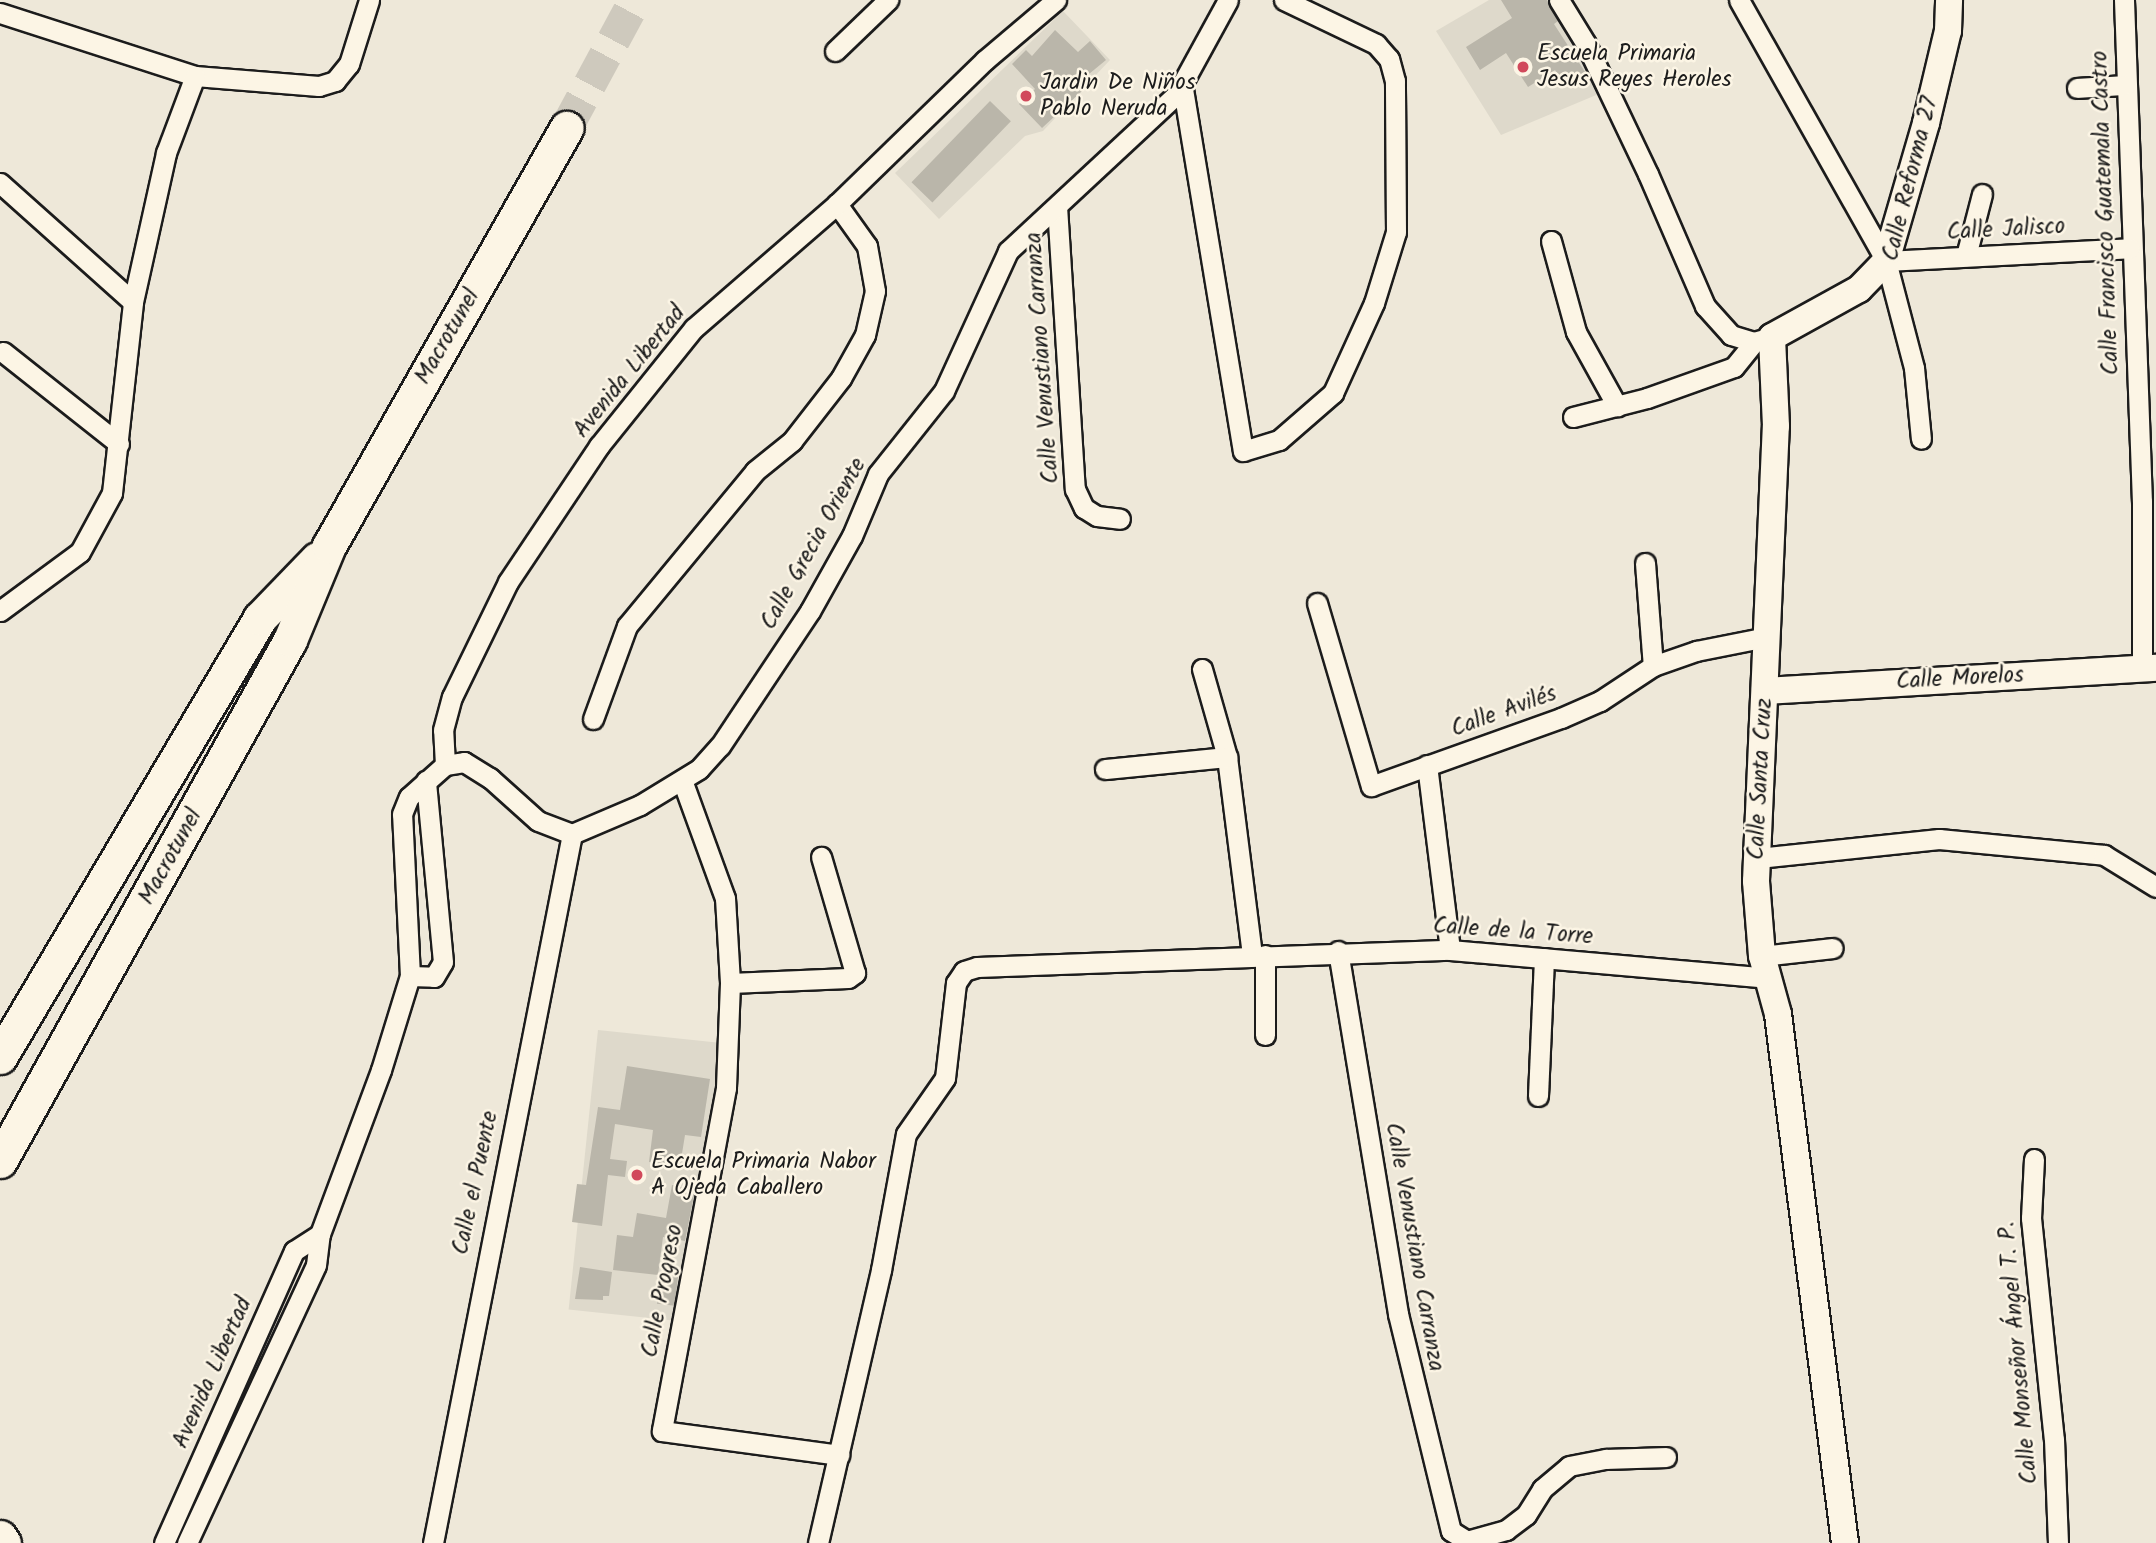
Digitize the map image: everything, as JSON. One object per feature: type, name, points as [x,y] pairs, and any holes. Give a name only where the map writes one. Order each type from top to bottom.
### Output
[{"type":"highway","name":"Macrotunel","points":[[0,1191],[7,1151],[290,640],[329,547],[566,128]]},
{"type":"highway","name":"Macrotunel","points":[[0,1057],[260,618],[329,547]]},
{"type":"highway","points":[[0,1537],[4,1543]]},
{"type":"street","points":[[8,0],[23,17]]},
{"type":"street","points":[[0,13],[23,17],[195,76],[319,86],[335,81],[349,64],[369,0]]},
{"type":"street","points":[[835,51],[888,0]]},
{"type":"street","name":"Avenida Libertad","points":[[445,765],[443,730],[452,697],[508,582],[599,446],[694,328],[837,204],[976,69],[1056,0]]},
{"type":"street","name":"Calle Grecia Oriente","points":[[572,834],[640,805],[699,769],[720,746],[810,611],[852,536],[878,474],[944,391],[1008,251],[1176,95],[1228,0]]},
{"type":"street","points":[[1182,83],[1243,451],[1279,440],[1333,393],[1374,303],[1396,232],[1395,81],[1390,59],[1376,44],[1284,0]]},
{"type":"street","points":[[1559,0],[1586,44],[1648,174],[1705,306],[1731,335],[1763,340]]},
{"type":"street","points":[[1573,417],[1617,406],[1734,368],[1763,340],[1859,289],[1886,261],[1739,0]]},
{"type":"street","name":"Calle Reforma 27","points":[[1921,439],[1914,368],[1886,261],[1903,214],[1929,110],[1948,31],[1949,0]]},
{"type":"street","name":"Calle Francisco Guatemala Castro","points":[[2124,0],[2130,248],[2149,668]]},
{"type":"street","points":[[0,611],[80,552],[112,493],[133,302],[166,153],[195,76]]},
{"type":"street","points":[[2077,88],[2126,85]]},
{"type":"street","points":[[0,183],[133,302]]},
{"type":"street","points":[[1966,257],[1982,194]]},
{"type":"street","points":[[593,719],[627,626],[755,471],[792,441],[841,378],[864,335],[875,291],[867,246],[837,204]]},
{"type":"street","name":"Calle Venustiano Carranza","points":[[1057,206],[1075,489],[1084,508],[1097,516],[1120,519]]},
{"type":"street","points":[[1551,241],[1576,332],[1617,406]]},
{"type":"street","name":"Calle Jalisco","points":[[1886,261],[2130,248]]},
{"type":"street","name":"Calle Santa Cruz","points":[[1763,340],[1776,426],[1758,858],[1766,967],[1822,1353],[1845,1543]]},
{"type":"street","points":[[3,352],[119,444]]},
{"type":"street","points":[[1645,563],[1653,666]]},
{"type":"street","name":"Calle Avilés","points":[[1317,603],[1371,786],[1600,701],[1653,666],[1696,651],[1767,637]]},
{"type":"street","name":"Calle Morelos","points":[[1765,691],[2149,668]]},
{"type":"street","points":[[1202,670],[1227,757],[1259,956],[1265,1035]]},
{"type":"street","points":[[1105,769],[1227,757]]},
{"type":"street","points":[[410,976],[433,976],[443,962],[426,781],[445,765],[472,765],[538,821],[572,834]]},
{"type":"street","points":[[1427,765],[1450,950]]},
{"type":"street","name":"Calle Progreso","points":[[682,780],[725,898],[730,983],[726,1088],[660,1427],[664,1433],[839,1455]]},
{"type":"street","name":"Avenida Libertad","points":[[187,1543],[316,1265],[320,1234],[381,1070],[410,976],[402,814],[408,797],[426,781]]},
{"type":"street","name":"Calle el Puente","points":[[432,1543],[572,834]]},
{"type":"street","points":[[1758,858],[1939,839],[2104,855],[2156,887]]},
{"type":"street","points":[[730,983],[848,978],[855,973],[821,857]]},
{"type":"street","name":"Calle de la Torre","points":[[839,1455],[881,1269],[906,1134],[946,1079],[956,983],[964,971],[977,967],[1338,951],[1450,950],[1544,958],[1766,967],[1833,947]]},
{"type":"street","name":"Calle Venustiano Carranza","points":[[1338,951],[1398,1314],[1445,1518],[1463,1541]]},
{"type":"street","points":[[1538,1096],[1544,958]]},
{"type":"street","name":"Calle Monseñor Ángel T. P.","points":[[2034,1159],[2031,1218],[2053,1439],[2058,1543]]},
{"type":"street","name":"Avenida Libertad","points":[[164,1543],[294,1251],[320,1234]]},
{"type":"street","points":[[818,1543],[839,1455]]},
{"type":"street","points":[[1463,1541],[1506,1530],[1526,1515],[1542,1489],[1569,1466],[1606,1459],[1666,1457]]},
{"type":"shaded area","name":"Escuela Primaria Jesus Reyes Heroles","points":[[1489,0],[1549,0],[1601,93],[1501,135],[1436,31]]},
{"type":"shaded area","name":"Jardin De Niños Pablo Neruda","points":[[1063,11],[1110,60],[1043,131],[1025,136],[939,219],[895,173]]},
{"type":"shaded area","name":"Escuela Primaria Nabor A Ojeda Caballero","points":[[598,1030],[721,1043],[692,1322],[569,1309]]},
{"type":"building","points":[[1501,0],[1547,0],[1558,21],[1554,24],[1585,72],[1565,85],[1555,70],[1528,87],[1506,53],[1480,70],[1466,47],[1512,18]]},
{"type":"building","points":[[1055,30],[1078,52],[1090,41],[1106,60],[1089,74],[1094,80],[1042,128],[1019,104],[1035,89],[1012,64],[1026,50],[1032,56]]},
{"type":"building","points":[[990,101],[1011,121],[932,202],[912,182]]},
{"type":"building","points":[[627,1066],[710,1079],[701,1137],[685,1135],[680,1166],[649,1162],[653,1130],[615,1124],[610,1159],[627,1161],[625,1177],[608,1175],[602,1226],[572,1222],[577,1184],[586,1185],[598,1107],[620,1110]]},
{"type":"building","points":[[672,1185],[695,1190],[685,1241],[663,1237],[658,1275],[613,1270],[617,1235],[633,1237],[637,1213],[666,1218]]},
{"type":"building","points":[[580,1267],[612,1272],[609,1296],[603,1296],[603,1300],[575,1299]]},
{"type":"building","points":[[660,1275],[678,1277],[675,1306],[657,1304]]},
{"type":"tunnel","points":[[566,128],[635,0]]},
{"type":"place","name":"Escuela Primaria Jesus Reyes Heroles","points":[[1523,67]]},
{"type":"place","name":"Jardin De Niños Pablo Neruda","points":[[1026,96]]},
{"type":"place","name":"Escuela Primaria Nabor A Ojeda Caballero","points":[[637,1175]]}]
